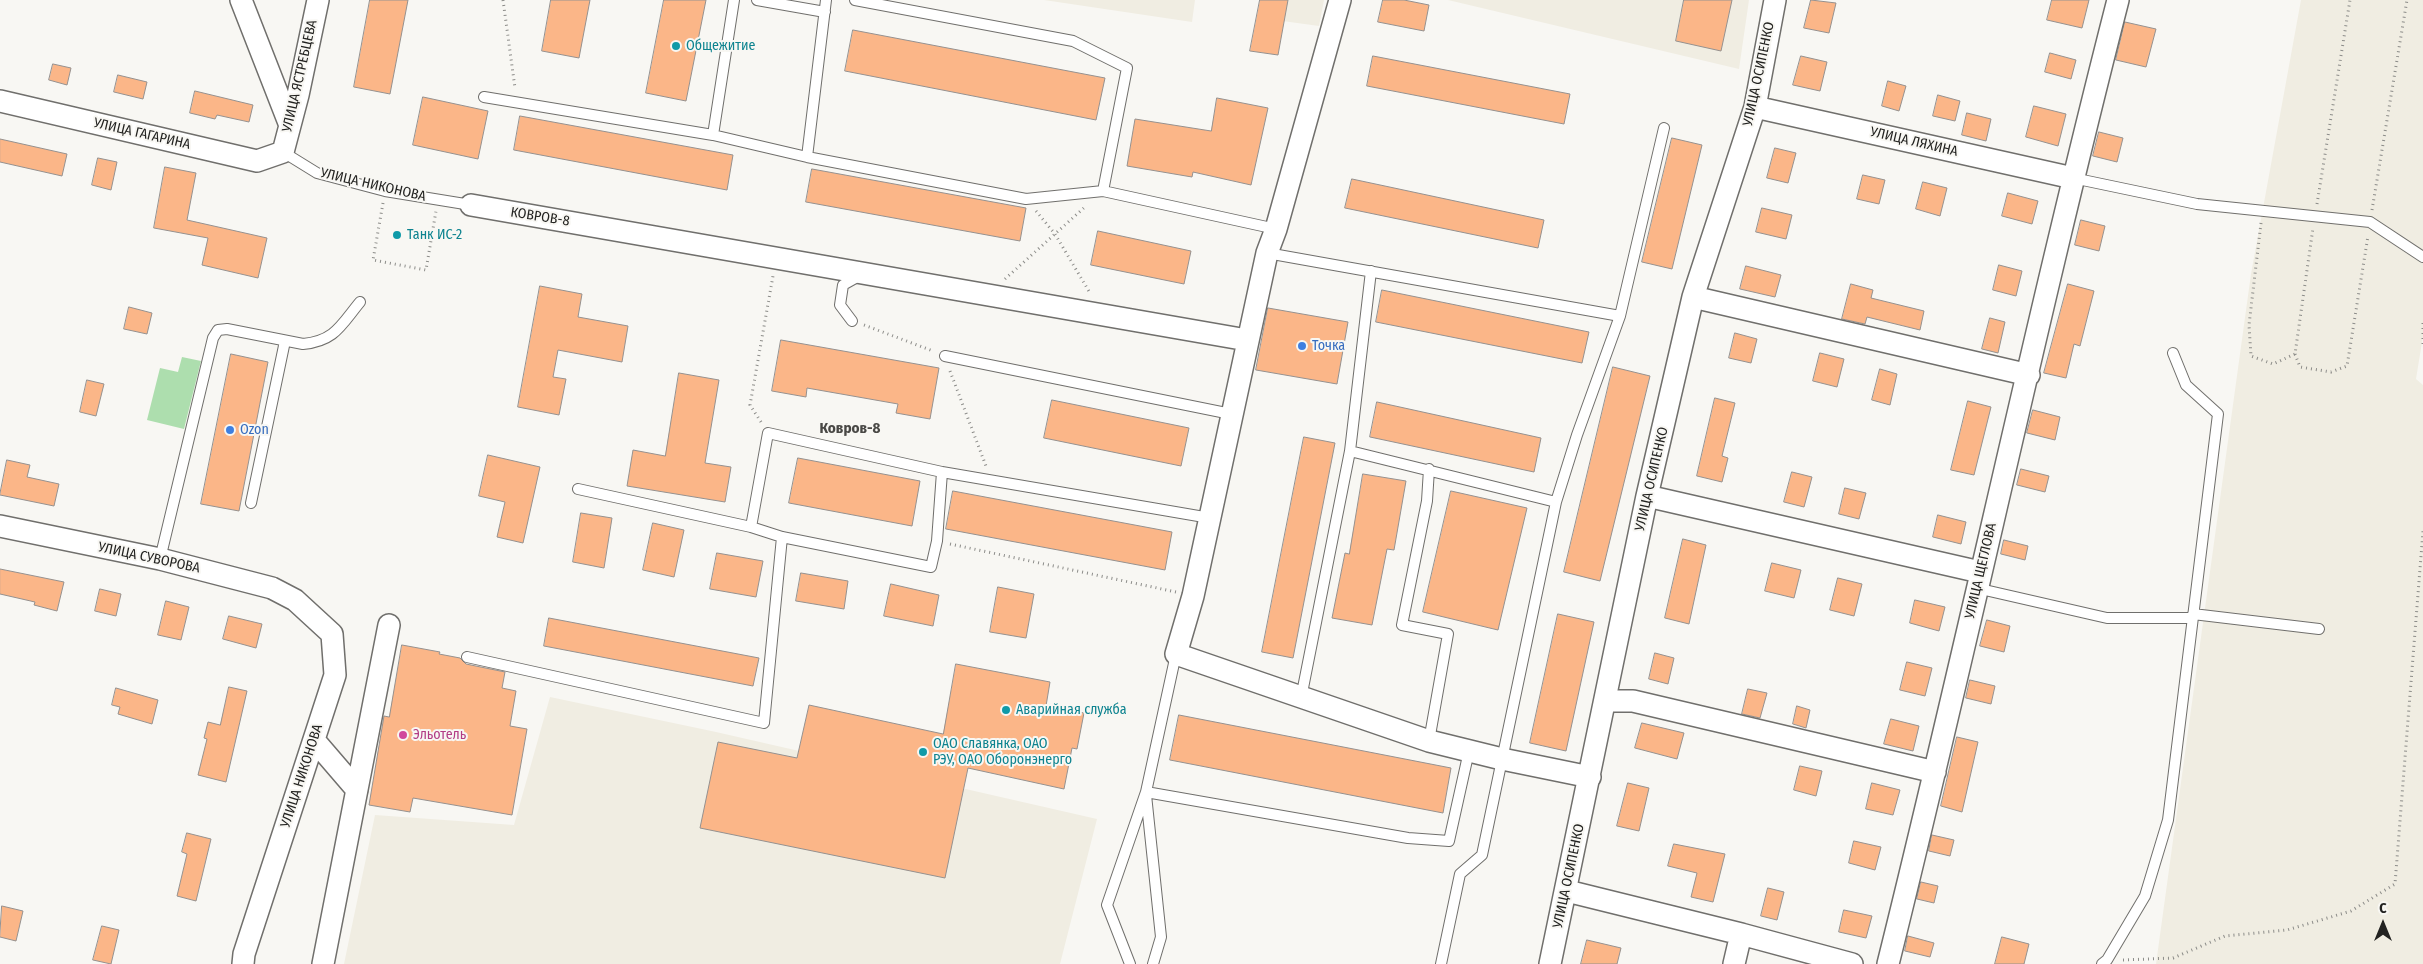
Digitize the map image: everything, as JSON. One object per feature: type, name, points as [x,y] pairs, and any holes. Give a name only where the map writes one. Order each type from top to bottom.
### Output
[{"type":"street","points":[[240,0],[290,123]]},
{"type":"street","name":"УЛИЦА ЯСТРЕБЦЕВА","points":[[282,152],[298,95],[318,0]]},
{"type":"street","points":[[1340,0],[1276,229],[1267,253],[1193,596],[1176,654],[1429,741],[1502,759],[1590,777]]},
{"type":"street","name":"УЛИЦА ОСИПЕНКО","points":[[1550,964],[1567,890],[1647,496],[1693,297],[1755,107],[1775,0]]},
{"type":"street","name":"УЛИЦА ЩЕГЛОВА","points":[[1888,964],[1935,772],[1978,580],[2029,375],[2072,178],[2118,0]]},
{"type":"street","name":"УЛИЦА ГАГАРИНА","points":[[0,101],[257,161],[282,152]]},
{"type":"street","name":"УЛИЦА ЛЯХИНА","points":[[1755,107],[2072,178]]},
{"type":"street","name":"КОВРОВ-8","points":[[471,205],[986,295],[1102,313],[1248,340]]},
{"type":"street","points":[[1693,297],[2029,375]]},
{"type":"street","points":[[1647,496],[1978,580]]},
{"type":"street","name":"УЛИЦА СУВОРОВА","points":[[0,526],[160,559],[272,588],[295,600]]},
{"type":"street","name":"УЛИЦА НИКОНОВА","points":[[243,964],[244,954],[335,675],[332,634],[295,600]]},
{"type":"street","points":[[323,964],[389,625]]},
{"type":"street","points":[[1606,700],[1633,701],[1935,772]]},
{"type":"street","points":[[314,740],[357,790]]},
{"type":"street","points":[[1567,890],[1852,964]]},
{"type":"street","points":[[1734,964],[1741,934]]},
{"type":"lane","points":[[713,135],[734,0]]},
{"type":"lane","points":[[757,0],[825,12]]},
{"type":"lane","points":[[807,157],[826,0]]},
{"type":"lane","points":[[855,0],[1073,41],[1127,68],[1103,191]]},
{"type":"lane","points":[[484,97],[713,135],[807,157],[1026,199],[1103,191],[1276,229]]},
{"type":"lane","points":[[1441,964],[1460,874],[1482,855],[1556,502],[1577,435],[1620,316],[1664,128]]},
{"type":"lane","name":"УЛИЦА НИКОНОВА","points":[[282,152],[317,173],[385,191],[471,205]]},
{"type":"lane","points":[[2072,178],[2197,204],[2370,222],[2423,257]]},
{"type":"lane","points":[[1267,253],[1620,316]]},
{"type":"lane","points":[[1301,698],[1350,451],[1371,271]]},
{"type":"lane","points":[[852,320],[840,305],[843,285],[864,274]]},
{"type":"lane","points":[[160,559],[213,338],[218,330],[227,329],[303,344],[324,341],[335,332],[360,302]]},
{"type":"lane","points":[[251,503],[285,341]]},
{"type":"lane","points":[[2104,962],[2145,896],[2168,820],[2218,414],[2186,385],[2173,353]]},
{"type":"lane","points":[[945,356],[1231,414]]},
{"type":"lane","points":[[751,527],[768,433],[942,472],[1210,518]]},
{"type":"lane","points":[[1350,451],[1556,502]]},
{"type":"lane","points":[[1429,470],[1427,501],[1402,625],[1448,634],[1429,741]]},
{"type":"lane","points":[[578,489],[751,527],[782,537],[931,567],[937,541],[942,472]]},
{"type":"lane","points":[[467,657],[764,723],[782,537]]},
{"type":"lane","points":[[1978,580],[2107,618],[2193,616],[2319,629]]},
{"type":"lane","points":[[1130,964],[1106,904],[1146,792],[1176,654]]},
{"type":"lane","points":[[1146,792],[1408,838],[1449,841],[1469,751]]},
{"type":"lane","points":[[1146,792],[1160,937],[1153,964]]},
{"type":"path","points":[[503,0],[517,103]]},
{"type":"path","points":[[2350,0],[2295,354],[2300,367],[2331,372],[2347,366],[2407,0]]},
{"type":"path","points":[[385,191],[373,260],[426,270],[438,200]]},
{"type":"path","points":[[986,295],[1103,191]]},
{"type":"path","points":[[1026,199],[1055,234],[1102,313]]},
{"type":"path","points":[[2262,211],[2249,325],[2251,356],[2273,364],[2295,354]]},
{"type":"path","points":[[768,433],[750,405],[776,258]]},
{"type":"path","points":[[852,320],[945,356],[990,479]]},
{"type":"path","points":[[2423,323],[2423,344]]},
{"type":"path","points":[[2104,962],[2173,958],[2225,936],[2287,930],[2352,911],[2395,884],[2423,532]]},
{"type":"path","points":[[937,541],[1193,596]]},
{"type":"shaded area","points":[[1044,0],[1195,0],[1192,22]]},
{"type":"shaded area","points":[[1270,0],[1324,0],[1319,26],[1268,19]]},
{"type":"shaded area","points":[[1448,0],[1749,0],[1739,69]]},
{"type":"shaded area","points":[[2301,0],[2423,0],[2423,336],[2416,379],[2423,385],[2423,964],[2156,964],[2251,274]]},
{"type":"shaded area","points":[[550,697],[716,732],[1097,819],[1060,964],[344,964],[375,815],[514,825]]},
{"type":"green space","points":[[182,357],[201,361],[184,429],[147,420],[160,368],[178,372]]},
{"type":"building","points":[[370,0],[408,0],[390,94],[354,87]]},
{"type":"building","points":[[551,0],[590,0],[579,58],[542,51]]},
{"type":"building","name":"Общежитие","points":[[664,0],[706,0],[686,101],[646,93]]},
{"type":"building","points":[[1260,0],[1288,0],[1278,55],[1250,51]]},
{"type":"building","points":[[1383,0],[1404,0],[1429,5],[1424,31],[1378,22]]},
{"type":"building","points":[[1684,0],[1732,0],[1721,51],[1676,41]]},
{"type":"building","points":[[1811,0],[1836,3],[1829,33],[1804,28]]},
{"type":"building","points":[[2052,0],[2089,0],[2082,28],[2047,20]]},
{"type":"building","points":[[2125,22],[2156,29],[2146,67],[2116,60]]},
{"type":"building","points":[[853,30],[1105,78],[1096,120],[845,71]]},
{"type":"building","points":[[2050,53],[2076,60],[2071,79],[2045,72]]},
{"type":"building","points":[[1373,56],[1570,94],[1564,124],[1367,86]]},
{"type":"building","points":[[1801,56],[1827,62],[1820,91],[1793,85]]},
{"type":"building","points":[[53,64],[71,68],[67,85],[49,80]]},
{"type":"building","points":[[118,75],[147,82],[143,99],[114,92]]},
{"type":"building","points":[[1888,81],[1906,86],[1899,111],[1882,106]]},
{"type":"building","points":[[195,91],[253,105],[249,122],[217,115],[215,119],[190,113]]},
{"type":"building","points":[[1938,95],[1960,101],[1955,121],[1933,116]]},
{"type":"building","points":[[423,97],[488,111],[478,159],[413,145]]},
{"type":"building","points":[[1217,98],[1268,108],[1251,185],[1193,172],[1192,177],[1127,166],[1135,119],[1211,131]]},
{"type":"building","points":[[2034,106],[2066,114],[2058,146],[2026,137]]},
{"type":"building","points":[[1967,113],[1991,119],[1986,141],[1962,135]]},
{"type":"building","points":[[520,116],[733,155],[727,190],[514,150]]},
{"type":"building","points":[[2099,132],[2123,138],[2117,162],[2093,156]]},
{"type":"building","points":[[1672,138],[1702,145],[1672,269],[1642,262]]},
{"type":"building","points":[[0,139],[67,154],[62,176],[0,162]]},
{"type":"building","points":[[1775,148],[1796,153],[1788,183],[1767,178]]},
{"type":"building","points":[[98,158],[117,162],[111,190],[92,185]]},
{"type":"building","points":[[165,167],[196,173],[187,220],[267,238],[258,278],[202,265],[208,238],[154,228]]},
{"type":"building","points":[[812,169],[1026,208],[1020,241],[806,202]]},
{"type":"building","points":[[1863,175],[1885,180],[1879,204],[1857,199]]},
{"type":"building","points":[[1352,179],[1544,220],[1538,248],[1345,208]]},
{"type":"building","points":[[1923,182],[1947,188],[1940,216],[1916,209]]},
{"type":"building","points":[[2008,193],[2038,201],[2032,224],[2002,216]]},
{"type":"building","points":[[1762,208],[1792,215],[1786,239],[1756,232]]},
{"type":"building","points":[[2081,220],[2105,226],[2099,251],[2075,245]]},
{"type":"building","points":[[1098,231],[1191,251],[1184,284],[1091,265]]},
{"type":"building","points":[[1999,265],[2022,271],[2016,296],[1993,290]]},
{"type":"building","points":[[1746,266],[1781,275],[1775,297],[1740,289]]},
{"type":"building","points":[[1851,284],[1873,290],[1871,298],[1924,311],[1920,330],[1867,317],[1865,324],[1842,319]]},
{"type":"building","points":[[2068,284],[2094,291],[2080,346],[2074,344],[2066,378],[2044,373]]},
{"type":"building","points":[[540,286],[582,294],[578,317],[628,326],[622,362],[558,350],[553,377],[566,379],[559,415],[518,407]]},
{"type":"building","points":[[1382,290],[1589,332],[1582,363],[1376,322]]},
{"type":"building","points":[[129,307],[152,313],[147,334],[124,329]]},
{"type":"building","name":"Точка","points":[[1268,308],[1348,322],[1337,384],[1256,370]]},
{"type":"building","points":[[1990,318],[2005,322],[1998,353],[1982,349]]},
{"type":"building","points":[[1735,333],[1757,339],[1751,363],[1729,358]]},
{"type":"building","points":[[781,340],[939,368],[930,419],[896,413],[898,404],[807,388],[806,397],[772,391]]},
{"type":"building","points":[[1820,353],[1844,359],[1837,387],[1813,381]]},
{"type":"building","points":[[231,354],[268,362],[239,511],[201,504]]},
{"type":"building","points":[[1613,367],[1650,376],[1600,581],[1564,572]]},
{"type":"building","points":[[1880,369],[1897,374],[1890,405],[1872,400]]},
{"type":"building","points":[[679,373],[719,380],[705,463],[731,467],[725,502],[627,486],[633,450],[665,456]]},
{"type":"building","points":[[87,380],[104,384],[96,416],[80,412]]},
{"type":"building","points":[[1715,398],[1735,403],[1722,456],[1728,458],[1722,482],[1697,476]]},
{"type":"building","points":[[1052,400],[1189,428],[1181,466],[1044,438]]},
{"type":"building","points":[[1968,401],[1991,407],[1974,475],[1951,470]]},
{"type":"building","points":[[1377,402],[1541,438],[1534,472],[1370,437]]},
{"type":"building","points":[[2033,410],[2060,417],[2055,440],[2027,433]]},
{"type":"building","points":[[1304,437],[1335,443],[1293,658],[1262,652]]},
{"type":"building","points":[[488,455],[540,467],[523,543],[497,537],[505,502],[479,496]]},
{"type":"building","points":[[798,458],[920,481],[912,526],[789,503]]},
{"type":"building","points":[[7,460],[30,465],[27,477],[59,484],[54,506],[0,495]]},
{"type":"building","points":[[2021,469],[2049,476],[2045,492],[2017,485]]},
{"type":"building","points":[[1792,472],[1812,477],[1804,507],[1784,502]]},
{"type":"building","points":[[1363,474],[1406,481],[1394,550],[1387,549],[1372,625],[1332,618],[1345,553],[1349,554]]},
{"type":"building","points":[[1845,488],[1866,493],[1859,519],[1839,514]]},
{"type":"building","points":[[953,491],[1172,532],[1165,570],[946,529]]},
{"type":"building","points":[[1451,491],[1527,508],[1498,630],[1423,612]]},
{"type":"building","points":[[581,513],[612,518],[604,568],[573,562]]},
{"type":"building","points":[[1938,515],[1966,522],[1961,544],[1933,537]]},
{"type":"building","points":[[653,523],[684,530],[674,577],[643,570]]},
{"type":"building","points":[[1683,539],[1706,545],[1689,624],[1665,618]]},
{"type":"building","points":[[2004,540],[2028,546],[2025,560],[2001,554]]},
{"type":"building","points":[[717,553],[763,561],[756,597],[710,589]]},
{"type":"building","points":[[1772,563],[1801,570],[1794,598],[1765,591]]},
{"type":"building","points":[[0,569],[64,582],[57,611],[34,605],[35,602],[0,594]]},
{"type":"building","points":[[801,573],[848,581],[844,609],[796,601]]},
{"type":"building","points":[[1838,578],[1862,584],[1854,616],[1830,610]]},
{"type":"building","points":[[891,584],[939,595],[933,626],[884,616]]},
{"type":"building","points":[[998,587],[1034,594],[1026,638],[990,632]]},
{"type":"building","points":[[100,589],[121,594],[116,616],[95,611]]},
{"type":"building","points":[[1915,600],[1945,607],[1939,631],[1910,623]]},
{"type":"building","points":[[166,601],[189,607],[181,640],[158,635]]},
{"type":"building","points":[[1558,614],[1594,622],[1566,751],[1530,743]]},
{"type":"building","points":[[229,616],[262,624],[256,648],[223,639]]},
{"type":"building","points":[[549,618],[759,658],[753,686],[544,646]]},
{"type":"building","points":[[1987,620],[2010,626],[2004,652],[1980,646]]},
{"type":"building","points":[[402,645],[440,652],[439,654],[460,658],[466,664],[505,672],[502,688],[516,691],[510,726],[527,729],[512,815],[413,798],[410,812],[369,805],[384,716],[389,717]]},
{"type":"building","points":[[1655,653],[1674,658],[1668,684],[1649,679]]},
{"type":"building","points":[[1907,662],[1932,668],[1925,696],[1900,690]]},
{"type":"building","points":[[956,664],[1050,682],[1046,706],[1084,713],[1077,749],[1072,748],[1064,789],[968,768],[945,878],[700,828],[718,742],[797,758],[809,705],[943,734]]},
{"type":"building","points":[[1970,680],[1995,686],[1991,704],[1966,698]]},
{"type":"building","points":[[229,687],[247,691],[226,782],[198,775],[207,739],[204,738],[208,722],[220,725]]},
{"type":"building","points":[[116,688],[158,700],[152,724],[118,714],[120,707],[112,705]]},
{"type":"building","points":[[1748,689],[1767,693],[1760,718],[1742,714]]},
{"type":"building","points":[[1797,706],[1810,710],[1806,728],[1793,724]]},
{"type":"building","points":[[1179,715],[1451,768],[1443,813],[1170,760]]},
{"type":"building","points":[[1891,719],[1919,726],[1913,751],[1884,744]]},
{"type":"building","points":[[1642,723],[1684,733],[1677,759],[1635,748]]},
{"type":"building","points":[[1957,737],[1978,742],[1962,812],[1941,806]]},
{"type":"building","points":[[1800,766],[1822,771],[1816,796],[1794,790]]},
{"type":"building","points":[[1628,783],[1649,788],[1639,831],[1617,826]]},
{"type":"building","points":[[1872,783],[1900,790],[1893,815],[1866,809]]},
{"type":"building","points":[[187,833],[211,839],[196,901],[177,896],[187,854],[182,852]]},
{"type":"building","points":[[1932,835],[1954,840],[1950,856],[1929,851]]},
{"type":"building","points":[[1854,841],[1881,847],[1875,870],[1849,863]]},
{"type":"building","points":[[1674,844],[1725,854],[1713,902],[1691,897],[1697,873],[1668,866]]},
{"type":"building","points":[[1921,882],[1938,886],[1934,903],[1917,899]]},
{"type":"building","points":[[1768,888],[1784,892],[1777,920],[1761,916]]},
{"type":"building","points":[[2,906],[23,911],[16,941],[0,937]]},
{"type":"building","points":[[1844,910],[1872,916],[1866,938],[1839,932]]},
{"type":"building","points":[[102,926],[119,930],[111,964],[93,960]]},
{"type":"building","points":[[1908,936],[1934,943],[1930,957],[1905,951]]},
{"type":"building","points":[[2002,937],[2029,944],[2024,964],[1995,964]]},
{"type":"building","points":[[1587,940],[1621,948],[1617,964],[1581,964]]},
{"type":"place","name":"Общежитие","points":[[676,46]]},
{"type":"place","name":"Танк ИС-2","points":[[397,235]]},
{"type":"place","name":"Точка","points":[[1302,346]]},
{"type":"place","name":"Ozon","points":[[230,430]]},
{"type":"place","name":"Аварийная служба","points":[[1006,710]]},
{"type":"place","name":"Эльотель","points":[[403,735]]},
{"type":"place","name":"ОАО Славянка, ОАО РЭУ, ОАО Оборонэнерго","points":[[923,752]]},
{"type":"district","name":"Ковров-8","points":[[850,429]]}]
